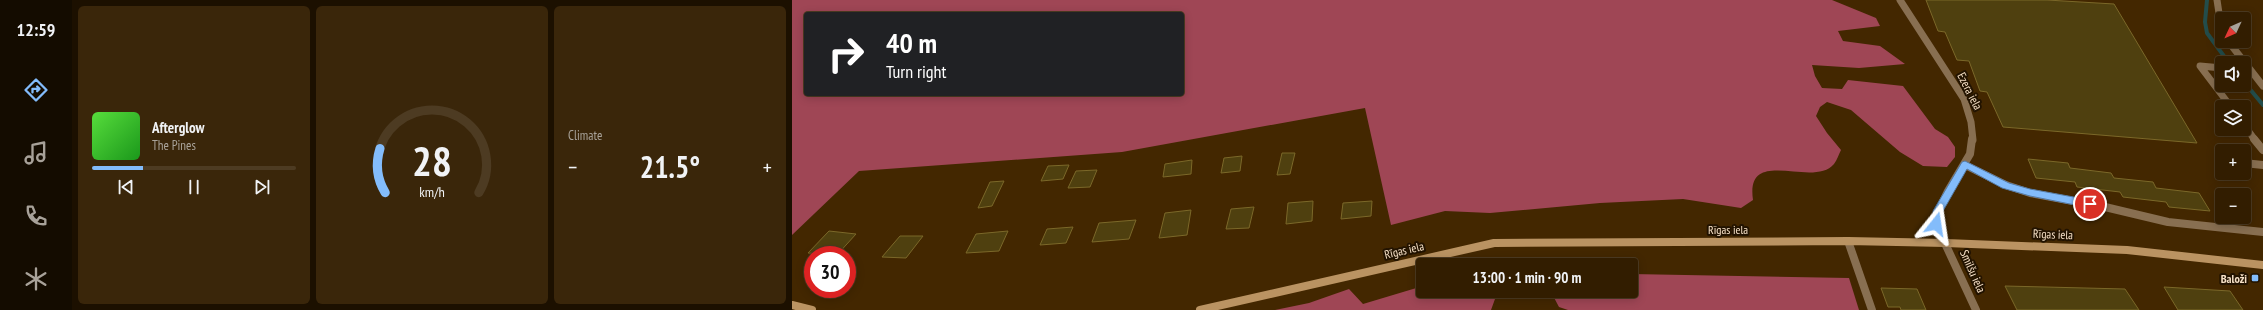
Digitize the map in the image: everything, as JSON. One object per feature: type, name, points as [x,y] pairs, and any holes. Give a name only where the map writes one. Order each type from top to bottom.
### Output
[{"type":"main road","name":"Rīgas iela","points":[[1200,310],[1494,243],[1848,241],[1946,243],[2127,250],[2263,265]]},
{"type":"main road","points":[[792,305],[812,310]]},
{"type":"street","name":"Ezera iela","points":[[1900,0],[1964,99],[1974,130],[1973,146],[1965,164],[1938,211],[1936,224],[1946,243]]},
{"type":"street","points":[[2216,0],[2218,12]]},
{"type":"street","points":[[2215,67],[2200,66],[2215,86]]},
{"type":"street","points":[[2251,74],[2263,86]]},
{"type":"street","points":[[2251,134],[2263,150]]},
{"type":"street","points":[[2251,163],[2263,165]]},
{"type":"street","points":[[1965,164],[2006,185],[2030,193],[2105,207],[2168,222],[2263,232]]},
{"type":"street","points":[[1848,241],[1872,310]]},
{"type":"street","name":"Smilšu iela","points":[[1946,243],[1976,310]]},
{"type":"shaded area","points":[[792,0],[1832,0],[1876,18],[1880,26],[1838,31],[1843,41],[1880,46],[1905,64],[1859,68],[1812,65],[1815,76],[1822,88],[1842,89],[1848,80],[1903,86],[1935,129],[1948,137],[1955,147],[1955,157],[1947,167],[1923,166],[1900,152],[1851,110],[1827,102],[1820,107],[1816,116],[1827,133],[1841,150],[1834,164],[1824,170],[1811,172],[1770,171],[1759,175],[1753,184],[1753,200],[1741,208],[1683,199],[1600,203],[1490,213],[1445,211],[1391,225],[1365,108],[1122,152],[859,171],[792,235]]},
{"type":"shaded area","points":[[1638,274],[1849,278],[1859,310],[1568,310],[1559,307],[1554,298],[1638,298]]},
{"type":"shaded area","points":[[1416,288],[1416,298],[1496,298],[1491,310],[1275,310],[1309,303],[1349,289],[1363,304]]},
{"type":"building","points":[[1926,0],[2047,0],[2114,4],[2197,143],[2003,127],[1987,92],[1980,91],[1969,61],[1957,60],[1945,32],[1938,31]]},
{"type":"building","points":[[1282,153],[1295,153],[1290,174],[1277,175]]},
{"type":"building","points":[[1242,156],[1240,171],[1221,173],[1224,158]]},
{"type":"building","points":[[2028,159],[2068,163],[2070,168],[2111,173],[2114,178],[2153,182],[2156,188],[2199,193],[2210,211],[2169,207],[2166,202],[2123,197],[2120,192],[2077,187],[2075,182],[2036,178]]},
{"type":"building","points":[[1192,160],[1191,174],[1163,177],[1165,164]]},
{"type":"building","points":[[1069,165],[1063,179],[1041,181],[1048,166]]},
{"type":"building","points":[[1097,170],[1090,187],[1068,188],[1076,171]]},
{"type":"building","points":[[1004,181],[992,206],[978,208],[990,182]]},
{"type":"building","points":[[1313,201],[1312,221],[1286,224],[1288,203]]},
{"type":"building","points":[[1372,201],[1371,216],[1341,219],[1343,203]]},
{"type":"building","points":[[1254,207],[1249,228],[1226,229],[1231,209]]},
{"type":"building","points":[[1191,210],[1187,235],[1159,238],[1165,213]]},
{"type":"building","points":[[1136,220],[1129,239],[1092,242],[1099,223]]},
{"type":"building","points":[[1073,227],[1066,243],[1040,245],[1047,229]]},
{"type":"building","points":[[829,231],[856,234],[845,246],[815,246]]},
{"type":"building","points":[[1008,231],[999,251],[966,253],[976,234]]},
{"type":"building","points":[[900,236],[923,236],[906,258],[882,257]]},
{"type":"building","points":[[2005,286],[2125,289],[2139,310],[2017,310]]},
{"type":"building","points":[[2164,287],[2230,291],[2243,310],[2178,310]]},
{"type":"building","points":[[1881,288],[1917,289],[1926,310],[1901,310],[1900,307],[1888,307]]},
{"type":"waterway","points":[[2207,0],[2205,22],[2207,33],[2224,56]]},
{"type":"waterway","points":[[2251,90],[2263,105]]},
{"type":"place","name":"Baloži","points":[[2255,278]]},
{"type":"route","points":[[1936,224],[1938,211],[1965,164],[2006,185],[2030,193],[2090,204]]}]
